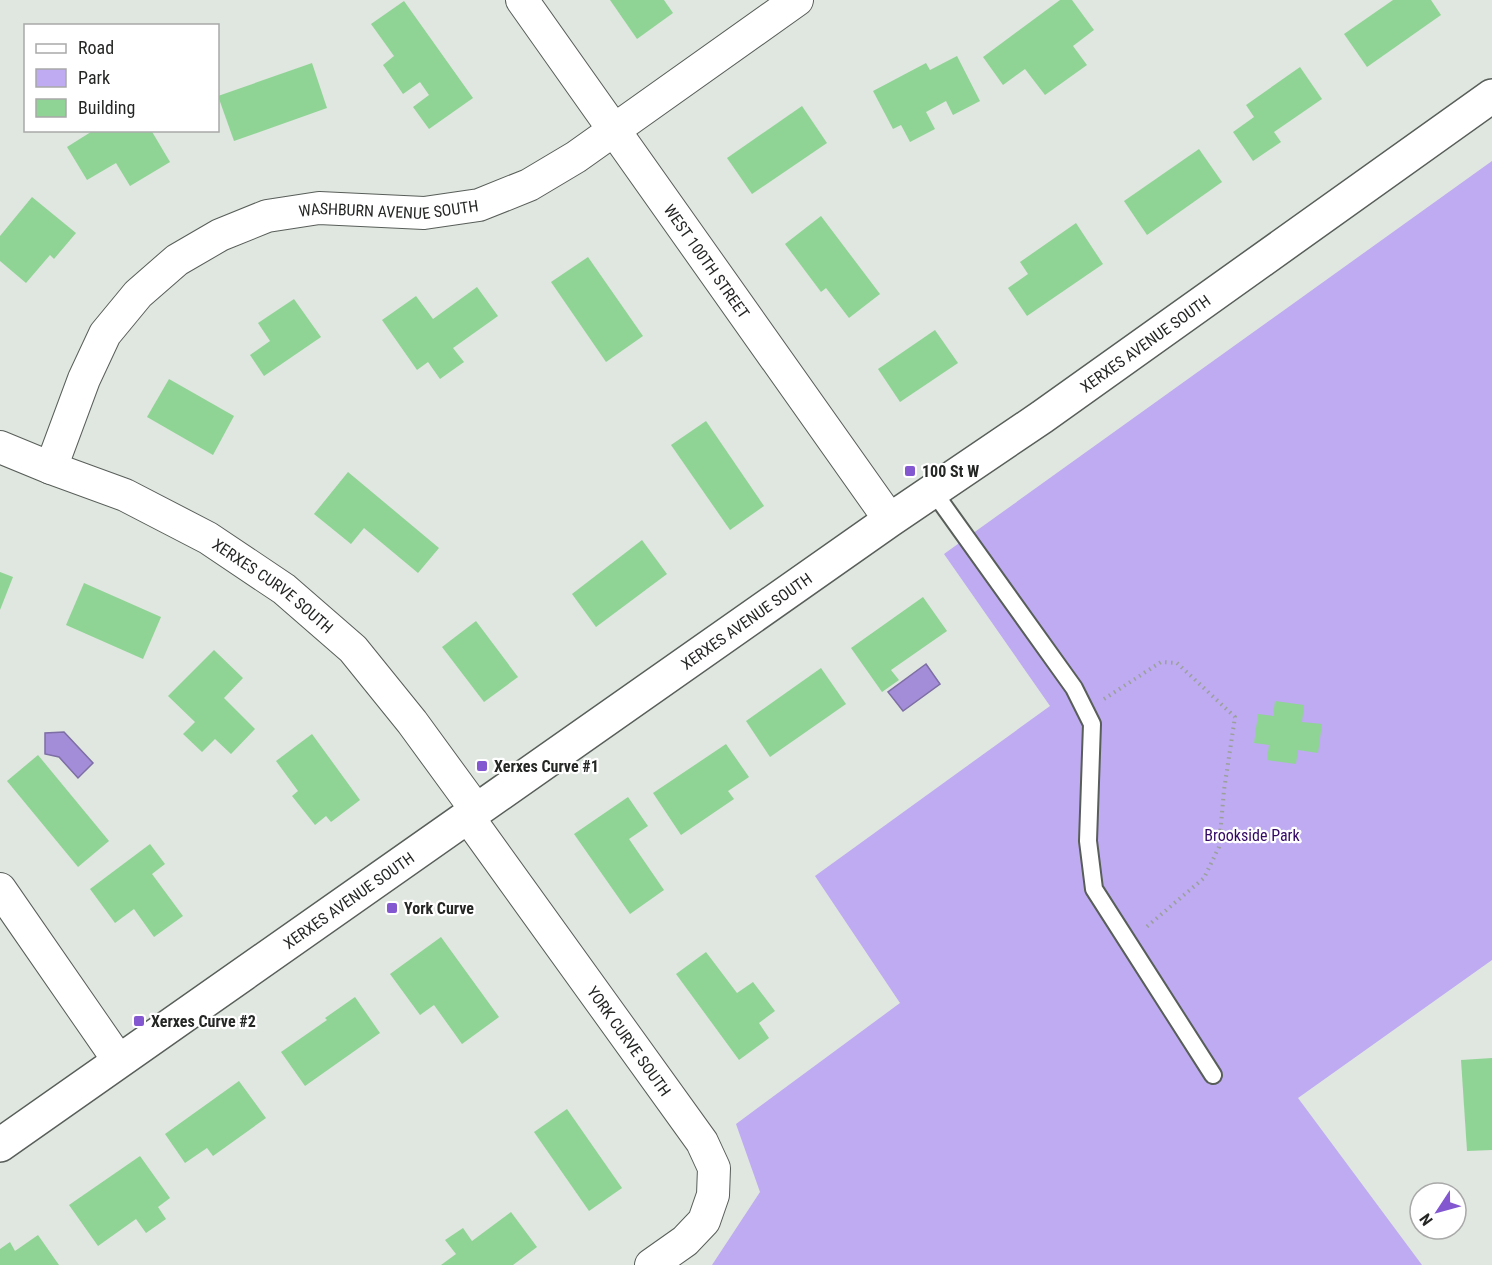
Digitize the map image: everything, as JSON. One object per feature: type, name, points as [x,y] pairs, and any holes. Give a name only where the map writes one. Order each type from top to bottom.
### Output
[{"type":"street","name":"WEST 100TH STREET","points":[[522,0],[890,520]]},
{"type":"street","name":"WASHBURN AVENUE SOUTH","points":[[51,468],[84,379],[105,334],[138,294],[177,260],[220,235],[267,216],[319,208],[424,213],[479,205],[529,185],[576,157],[796,0]]},
{"type":"street","name":"XERXES AVENUE SOUTH","points":[[0,1145],[890,520],[1042,417],[1492,96]]},
{"type":"street","name":"XERXES CURVE SOUTH","points":[[0,447],[124,495],[208,538],[284,589],[353,649],[412,722],[472,814]]},
{"type":"street","name":"YORK CURVE SOUTH","points":[[472,814],[702,1142],[714,1168],[713,1195],[704,1221],[685,1241],[651,1265]]},
{"type":"street","points":[[0,890],[119,1062]]},
{"type":"lane","points":[[933,491],[1074,688],[1086,710],[1092,724],[1088,841],[1094,889],[1213,1075]]},
{"type":"path","points":[[1086,710],[1161,662],[1177,663],[1235,717],[1224,790],[1219,848],[1204,878],[1128,942]]},
{"type":"green space","name":"Brookside Park","points":[[1492,161],[1492,960],[1298,1098],[1422,1265],[712,1265],[760,1192],[736,1124],[900,1003],[815,876],[1050,706],[944,554]]},
{"type":"shaded area","points":[[926,664],[940,684],[903,711],[888,692]]},
{"type":"shaded area","points":[[64,732],[93,763],[78,778],[59,757],[45,754],[45,733]]},
{"type":"building","points":[[610,0],[664,0],[673,13],[637,39]]},
{"type":"building","points":[[1060,0],[1072,0],[1094,30],[1073,46],[1087,65],[1045,95],[1025,69],[1003,85],[983,57]]},
{"type":"building","points":[[1393,0],[1431,0],[1441,15],[1367,67],[1344,34]]},
{"type":"building","points":[[404,1],[473,98],[429,129],[413,107],[429,95],[420,82],[403,94],[383,65],[394,56],[371,24]]},
{"type":"building","points":[[957,56],[980,101],[953,115],[946,101],[926,112],[935,129],[910,142],[901,125],[893,129],[873,91],[926,63],[930,70]]},
{"type":"building","points":[[312,63],[327,108],[234,141],[219,96]]},
{"type":"building","points":[[1300,67],[1322,99],[1274,132],[1281,142],[1253,161],[1233,132],[1254,117],[1246,105]]},
{"type":"building","points":[[802,106],[827,143],[752,194],[727,158]]},
{"type":"building","points":[[91,132],[152,132],[170,162],[130,186],[116,163],[87,180],[67,147]]},
{"type":"building","points":[[1199,149],[1222,182],[1147,235],[1124,201]]},
{"type":"building","points":[[32,197],[76,233],[54,259],[50,255],[26,283],[0,261],[0,236]]},
{"type":"building","points":[[821,216],[880,294],[849,318],[826,288],[821,292],[785,244]]},
{"type":"building","points":[[1076,223],[1103,264],[1027,316],[1008,288],[1028,274],[1020,262]]},
{"type":"building","points":[[588,257],[643,336],[606,362],[551,282]]},
{"type":"building","points":[[477,287],[498,316],[453,348],[464,362],[440,379],[428,362],[417,370],[382,320],[416,296],[433,319]]},
{"type":"building","points":[[294,299],[321,337],[264,376],[250,355],[270,341],[258,323]]},
{"type":"building","points":[[935,330],[958,363],[900,402],[878,369]]},
{"type":"building","points":[[169,379],[234,416],[213,455],[147,417]]},
{"type":"building","points":[[706,421],[764,506],[730,530],[671,445]]},
{"type":"building","points":[[348,472],[439,548],[418,573],[364,528],[351,544],[314,514]]},
{"type":"building","points":[[642,540],[667,574],[596,627],[572,594]]},
{"type":"building","points":[[0,572],[13,577],[0,610]]},
{"type":"building","points":[[84,583],[161,617],[143,659],[66,625]]},
{"type":"building","points":[[923,597],[947,631],[891,670],[899,680],[882,692],[851,648]]},
{"type":"building","points":[[476,621],[518,677],[484,702],[442,647]]},
{"type":"building","points":[[214,650],[243,678],[224,698],[255,729],[231,754],[215,739],[202,752],[183,734],[195,722],[168,696]]},
{"type":"building","points":[[821,668],[846,704],[770,757],[746,721]]},
{"type":"building","points":[[1275,701],[1304,705],[1302,722],[1322,724],[1318,753],[1298,750],[1296,764],[1267,760],[1269,745],[1254,743],[1258,714],[1273,716]]},
{"type":"building","points":[[312,734],[360,800],[331,822],[326,816],[315,825],[292,796],[298,791],[276,761]]},
{"type":"building","points":[[726,744],[749,777],[728,791],[734,799],[681,835],[653,793]]},
{"type":"building","points":[[38,755],[109,841],[78,867],[7,781]]},
{"type":"building","points":[[628,797],[648,826],[629,839],[664,890],[630,914],[574,834]]},
{"type":"building","points":[[150,844],[165,864],[152,874],[183,916],[154,937],[134,909],[115,923],[90,889]]},
{"type":"building","points":[[441,937],[499,1017],[462,1044],[434,1005],[420,1015],[390,974]]},
{"type":"building","points":[[706,952],[737,993],[753,982],[775,1011],[759,1023],[769,1038],[739,1060],[676,974]]},
{"type":"building","points":[[355,997],[380,1033],[305,1086],[281,1052]]},
{"type":"building","points":[[1492,1058],[1492,1150],[1467,1151],[1461,1060]]},
{"type":"building","points":[[239,1081],[266,1118],[213,1156],[207,1148],[185,1163],[165,1134]]},
{"type":"building","points":[[567,1109],[622,1188],[589,1211],[534,1132]]},
{"type":"building","points":[[140,1156],[170,1198],[158,1207],[166,1219],[146,1233],[136,1219],[98,1246],[69,1205]]},
{"type":"building","points":[[511,1212],[537,1247],[513,1265],[441,1265],[456,1254],[445,1240],[463,1228],[472,1241]]},
{"type":"building","points":[[38,1235],[59,1265],[0,1265],[0,1249],[10,1242],[15,1251]]},
{"type":"place","name":"100 St W","points":[[910,471]]},
{"type":"place","name":"Xerxes Curve #1","points":[[482,766]]},
{"type":"place","name":"York Curve","points":[[392,908]]},
{"type":"place","name":"Xerxes Curve #2","points":[[139,1021]]}]
